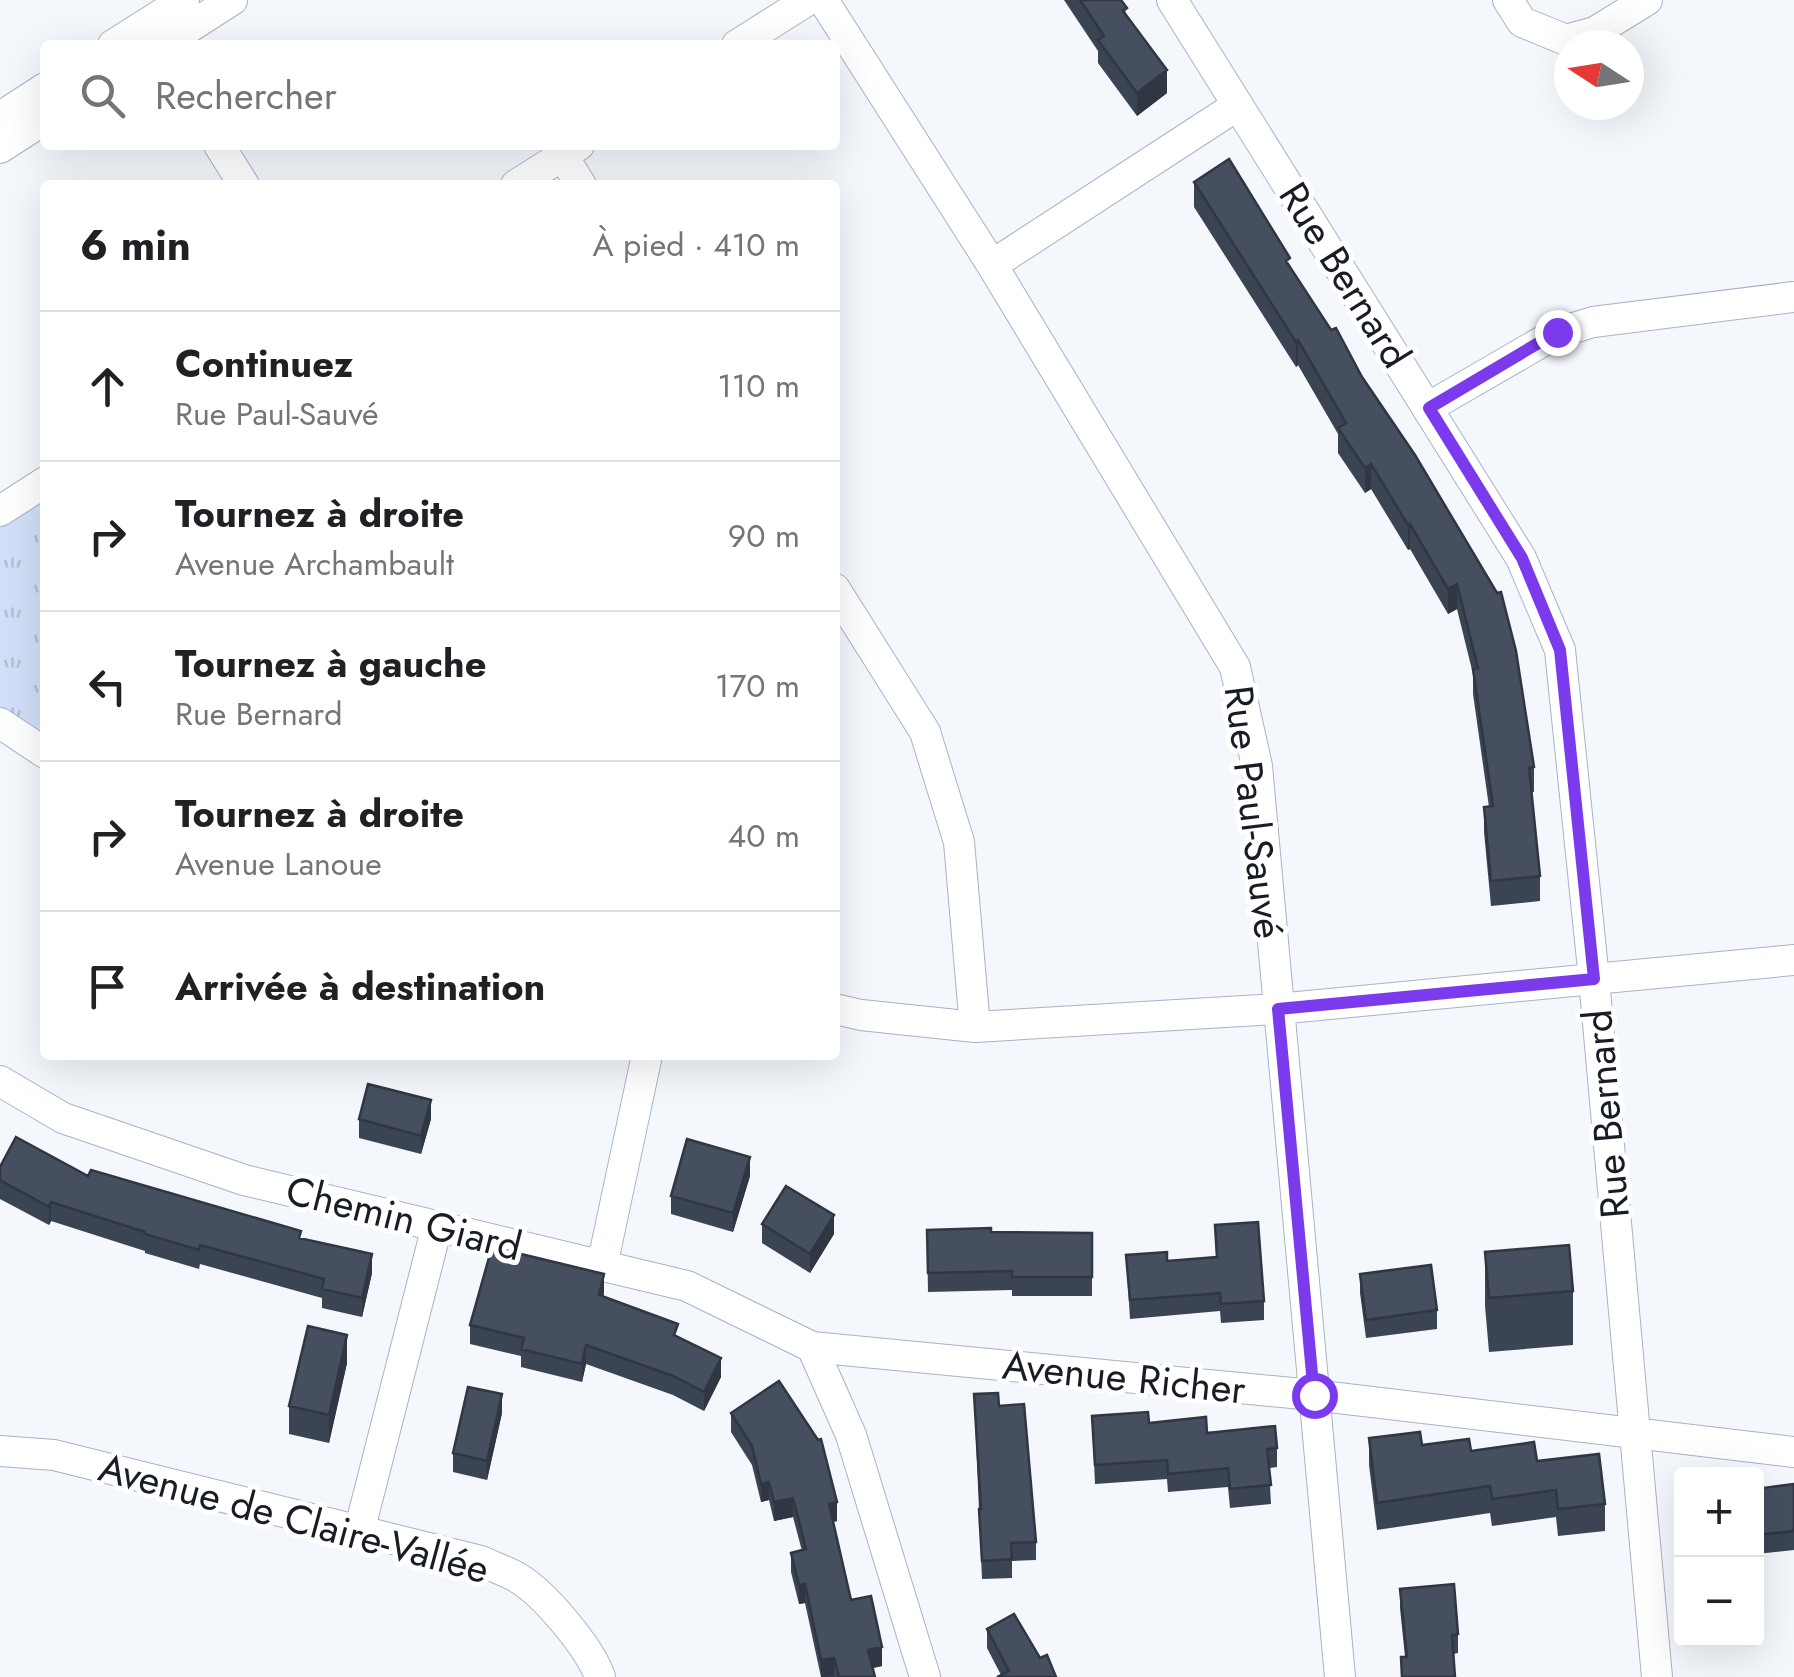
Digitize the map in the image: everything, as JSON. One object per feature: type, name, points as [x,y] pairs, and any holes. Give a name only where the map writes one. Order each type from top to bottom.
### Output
[{"type":"street","points":[[154,38],[184,0]]},
{"type":"street","points":[[154,38],[232,0]]},
{"type":"street","points":[[745,40],[808,0]]},
{"type":"street","name":"Rue Paul-Sauvé","points":[[824,0],[992,265],[1235,667],[1256,766],[1340,1677]]},
{"type":"street","name":"Rue Bernard","points":[[1172,0],[1522,558],[1560,650],[1594,979],[1656,1677]]},
{"type":"street","points":[[1508,0],[1522,22],[1566,40],[1595,32],[1647,0]]},
{"type":"street","points":[[0,117],[40,91]]},
{"type":"street","points":[[992,265],[1238,105]]},
{"type":"street","points":[[0,148],[40,122]]},
{"type":"street","points":[[222,150],[241,180]]},
{"type":"street","points":[[524,180],[571,150],[580,180]]},
{"type":"street","points":[[1429,408],[1557,332],[1593,322],[1794,297]]},
{"type":"street","points":[[0,511],[40,485]]},
{"type":"street","points":[[840,597],[925,732],[959,842],[975,1027]]},
{"type":"street","points":[[0,724],[40,750]]},
{"type":"street","points":[[840,1009],[975,1027],[1278,1009],[1794,960]]},
{"type":"street","points":[[602,1266],[646,1060]]},
{"type":"street","name":"Chemin Giard","points":[[0,1081],[63,1118],[244,1180],[686,1286],[812,1346]]},
{"type":"street","points":[[360,1532],[436,1226]]},
{"type":"street","points":[[812,1346],[851,1435],[925,1677]]},
{"type":"street","name":"Avenue Richer","points":[[812,1346],[1314,1395],[1794,1452]]},
{"type":"street","name":"Avenue de Claire-Vallée","points":[[0,1451],[54,1455],[481,1562],[518,1578],[550,1604],[596,1664],[600,1677]]},
{"type":"green space","points":[[40,485],[40,750],[0,724],[0,511]]},
{"type":"building","points":[[1080,0],[1121,0],[1127,8],[1123,11],[1167,70],[1137,93],[1098,40],[1104,36]]},
{"type":"building","points":[[1229,159],[1290,258],[1286,261],[1331,330],[1336,328],[1362,377],[1415,455],[1497,593],[1501,592],[1516,651],[1534,767],[1529,768],[1540,876],[1491,881],[1484,807],[1493,806],[1473,669],[1478,668],[1457,584],[1448,589],[1371,464],[1365,468],[1338,428],[1346,423],[1298,340],[1194,182]]},
{"type":"building","points":[[368,1084],[431,1100],[421,1136],[359,1119]]},
{"type":"building","points":[[16,1137],[88,1176],[91,1170],[301,1231],[299,1238],[372,1254],[362,1298],[322,1289],[324,1279],[200,1245],[199,1250],[51,1202],[49,1207],[0,1180],[0,1167]]},
{"type":"building","points":[[687,1139],[750,1157],[733,1213],[671,1196]]},
{"type":"building","points":[[786,1186],[834,1215],[810,1254],[762,1224]]},
{"type":"building","points":[[1258,1222],[1264,1301],[1221,1304],[1220,1293],[1130,1300],[1126,1255],[1167,1252],[1167,1261],[1217,1257],[1215,1225]]},
{"type":"building","points":[[991,1228],[991,1232],[1092,1233],[1092,1277],[1012,1277],[1012,1271],[928,1273],[927,1230]]},
{"type":"building","points":[[1569,1245],[1573,1291],[1489,1298],[1485,1252]]},
{"type":"building","points":[[492,1247],[604,1274],[599,1295],[678,1324],[674,1335],[721,1358],[704,1392],[673,1376],[586,1345],[582,1364],[521,1349],[524,1338],[470,1325]]},
{"type":"building","points":[[1431,1265],[1437,1310],[1366,1320],[1360,1274]]},
{"type":"building","points":[[308,1326],[347,1335],[329,1415],[289,1406]]},
{"type":"building","points":[[779,1381],[818,1440],[821,1439],[837,1502],[829,1504],[851,1600],[871,1596],[882,1647],[868,1650],[875,1677],[839,1677],[834,1658],[821,1660],[805,1584],[799,1585],[791,1553],[806,1549],[793,1498],[774,1502],[769,1482],[761,1484],[752,1446],[731,1413]]},
{"type":"building","points":[[468,1387],[502,1394],[487,1461],[453,1453]]},
{"type":"building","points":[[998,1393],[999,1406],[1024,1404],[1036,1542],[1011,1543],[1012,1559],[982,1561],[974,1394]]},
{"type":"building","points":[[1148,1412],[1149,1423],[1206,1417],[1207,1433],[1275,1426],[1277,1448],[1267,1449],[1271,1485],[1230,1489],[1228,1468],[1168,1474],[1167,1460],[1095,1465],[1092,1416]]},
{"type":"building","points":[[1420,1432],[1422,1445],[1469,1439],[1471,1451],[1534,1442],[1537,1461],[1599,1454],[1605,1504],[1558,1509],[1556,1490],[1492,1499],[1490,1486],[1377,1503],[1369,1438]]},
{"type":"building","points":[[1794,1484],[1794,1531],[1764,1534],[1764,1488]]},
{"type":"building","points":[[1454,1584],[1458,1634],[1452,1635],[1455,1677],[1402,1677],[1401,1657],[1407,1657],[1400,1589]]},
{"type":"building","points":[[1014,1614],[1040,1658],[1047,1655],[1056,1677],[997,1677],[1009,1671],[987,1629]]},
{"type":"route","points":[[1314,1395],[1278,1009],[1594,979],[1560,650],[1522,558],[1429,408],[1557,332]]}]
